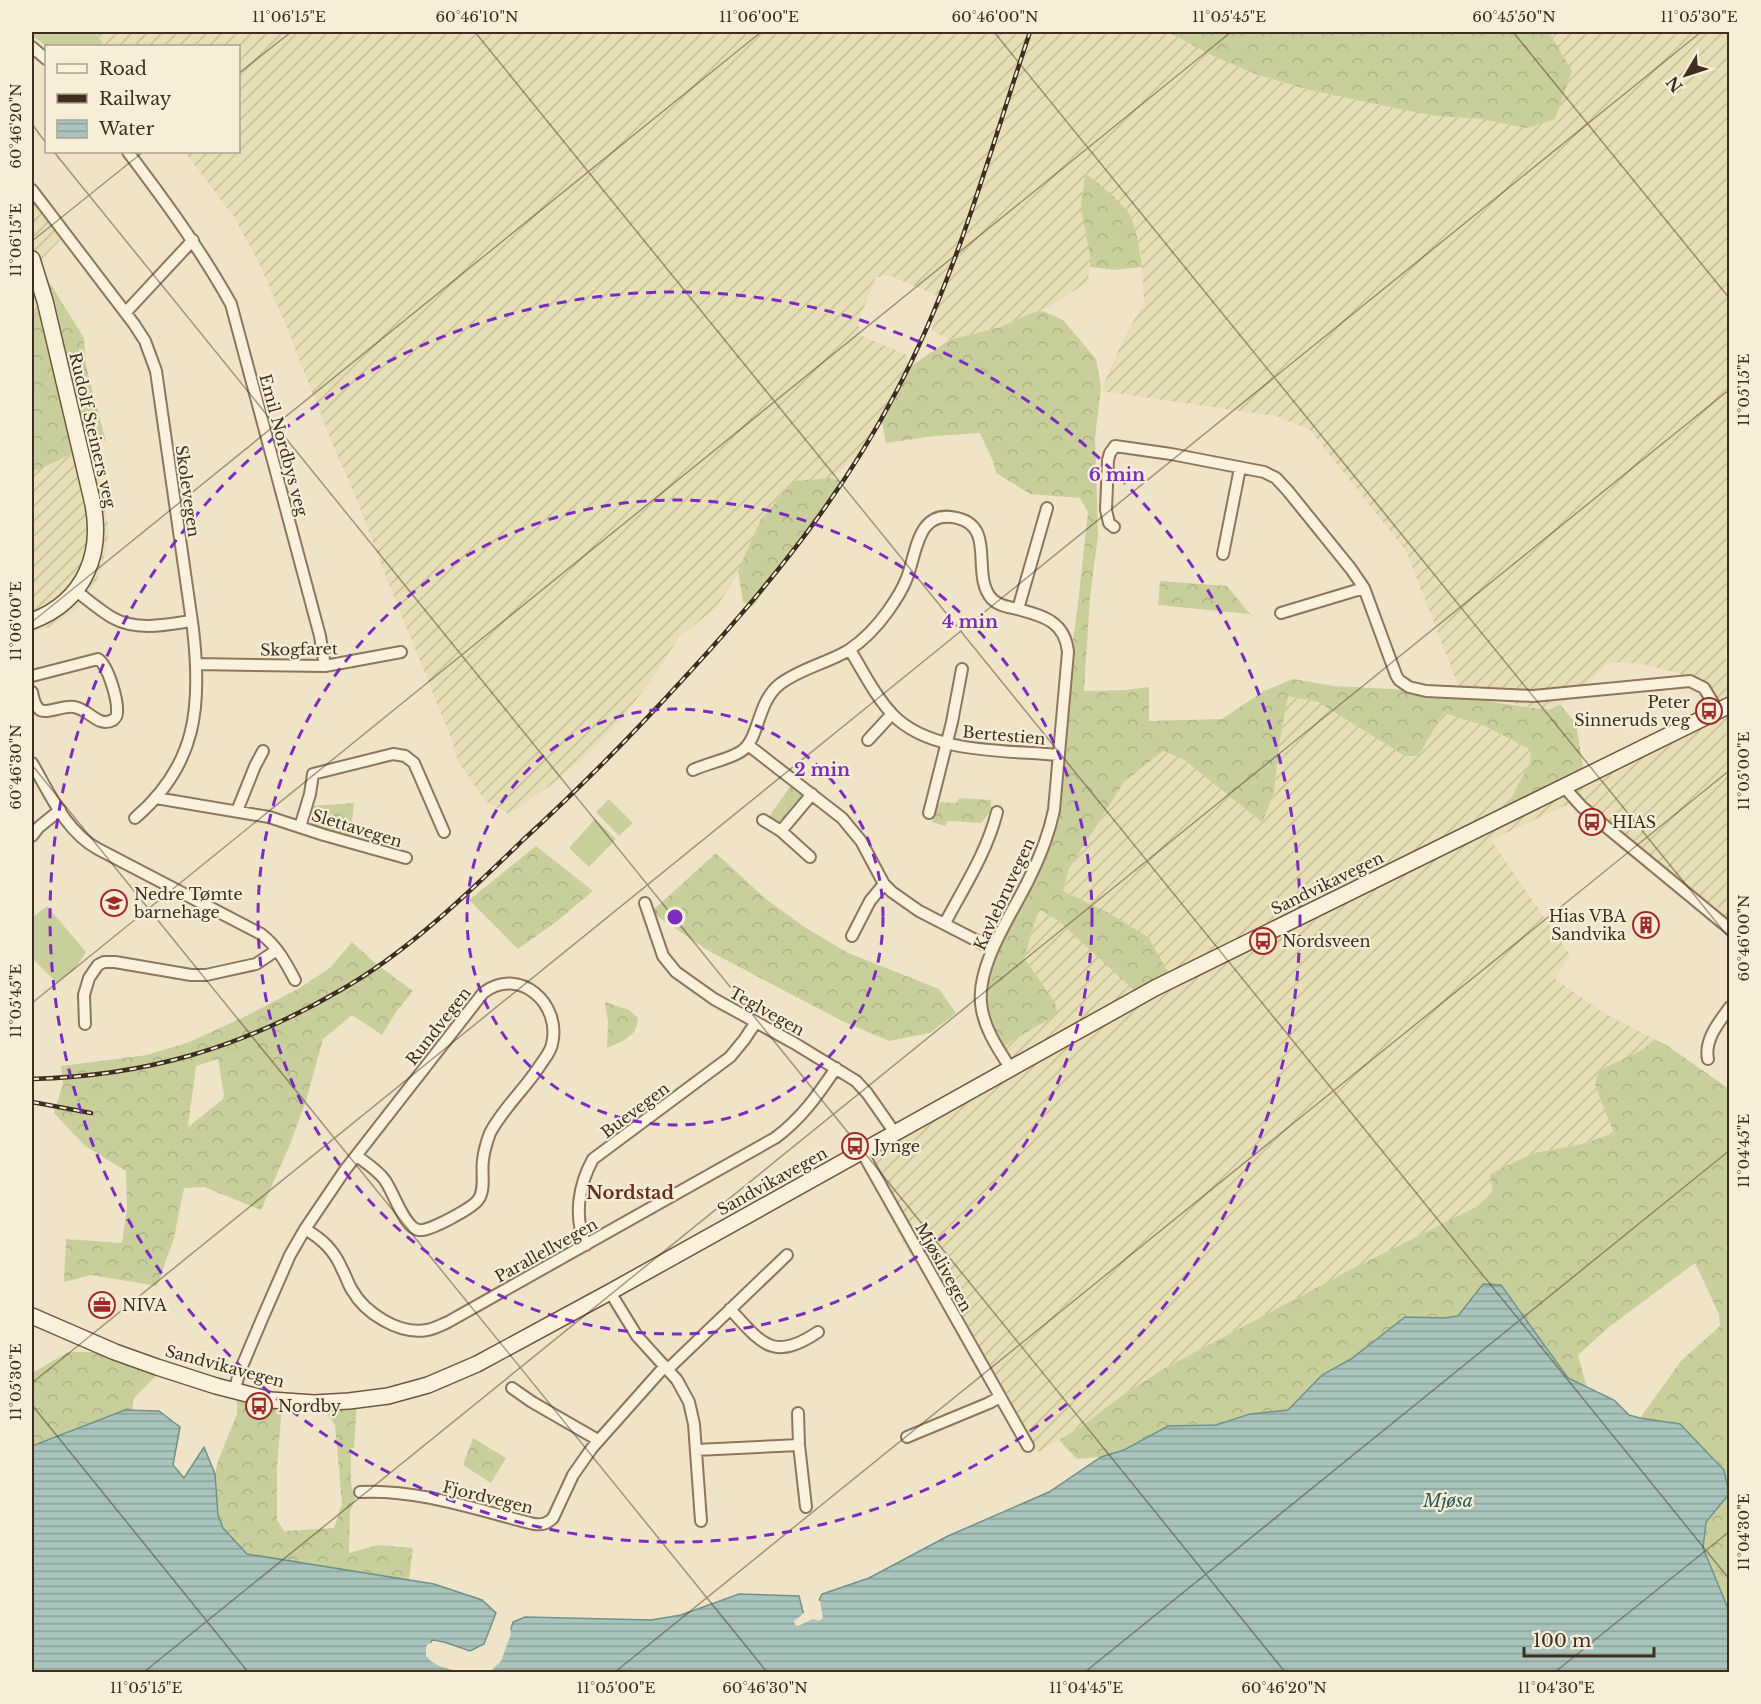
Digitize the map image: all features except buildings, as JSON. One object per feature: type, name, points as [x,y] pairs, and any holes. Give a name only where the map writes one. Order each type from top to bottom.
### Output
[{"type":"main road","name":"Rudolf Steiners veg","points":[[32,259],[45,301],[96,520],[96,540],[91,561],[75,590],[56,608],[32,621]]},
{"type":"main road","name":"Sandvikavegen","points":[[32,1316],[122,1355],[234,1391],[271,1400],[314,1403],[349,1401],[401,1393],[439,1381],[470,1367],[610,1292],[1155,988],[1724,708]]},
{"type":"street","points":[[32,47],[45,58]]},
{"type":"street","name":"Emil Nordbys veg","points":[[129,153],[193,240],[231,304],[320,636],[326,666]]},
{"type":"street","name":"Skolevegen","points":[[32,190],[126,312],[145,340],[156,371],[191,621],[197,699],[190,735],[176,769],[156,798],[135,818]]},
{"type":"street","points":[[126,312],[193,240]]},
{"type":"street","points":[[1114,527],[1107,520],[1106,510],[1109,456],[1115,447],[1171,454],[1270,474],[1282,484],[1364,588],[1393,670],[1399,680],[1413,689],[1533,696],[1690,681],[1704,688],[1724,708]]},
{"type":"street","points":[[1223,554],[1240,468]]},
{"type":"street","points":[[1018,609],[1047,508]]},
{"type":"street","name":"Kavlebruvegen","points":[[748,745],[765,701],[778,685],[790,677],[850,650],[882,620],[906,579],[921,532],[926,525],[938,518],[957,518],[975,529],[981,543],[984,585],[993,600],[1002,606],[1049,619],[1060,628],[1066,640],[1068,657],[1054,810],[1047,838],[1029,880],[993,949],[982,980],[981,1003],[987,1027],[1011,1070]]},
{"type":"street","points":[[1281,614],[1364,588]]},
{"type":"street","points":[[75,590],[106,614],[127,623],[146,626],[191,621]]},
{"type":"street","name":"Bertestien","points":[[850,650],[878,696],[892,714],[910,729],[928,739],[946,744],[1058,755]]},
{"type":"street","name":"Skogfaret","points":[[196,664],[326,666],[401,652]]},
{"type":"street","points":[[32,676],[98,658],[104,663],[108,673],[117,713],[113,720],[105,723],[76,707],[66,706],[44,711],[38,707],[32,692]]},
{"type":"street","name":"Bertestien","points":[[929,813],[946,744],[954,683],[962,669]]},
{"type":"street","points":[[868,740],[892,714]]},
{"type":"street","points":[[693,770],[738,754],[748,745],[831,809],[851,828],[884,884],[912,907],[993,949]]},
{"type":"street","points":[[237,811],[263,751]]},
{"type":"street","name":"Slettavegen","points":[[300,827],[314,774],[393,754],[405,756],[414,763],[444,832]]},
{"type":"street","points":[[32,764],[60,810],[77,834],[87,843],[256,931],[277,950],[295,980]]},
{"type":"street","points":[[1564,787],[1582,807],[1730,929]]},
{"type":"street","points":[[781,831],[812,794]]},
{"type":"street","name":"Slettavegen","points":[[156,798],[269,817],[406,858]]},
{"type":"street","points":[[32,836],[39,827],[60,810]]},
{"type":"street","points":[[945,923],[981,856],[990,825],[998,812]]},
{"type":"street","points":[[763,820],[781,831],[810,857]]},
{"type":"street","points":[[852,936],[870,901],[884,884]]},
{"type":"street","name":"Teglvegen","points":[[645,903],[663,956],[676,972],[714,999],[856,1081],[895,1133]]},
{"type":"street","points":[[85,1024],[84,995],[89,978],[98,965],[104,962],[197,975],[252,965],[264,960],[277,950]]},
{"type":"street","name":"Rundvegen","points":[[234,1391],[262,1319],[304,1229],[332,1187],[438,1049],[490,987],[515,985],[526,988],[542,998],[552,1019],[554,1033],[551,1049],[489,1135],[483,1160],[480,1196],[475,1203],[441,1223],[422,1231],[415,1229],[406,1221],[395,1197],[382,1177],[357,1156]]},
{"type":"street","points":[[1708,1059],[1708,1043],[1730,1006]]},
{"type":"street","name":"Buevegen","points":[[586,1245],[580,1222],[580,1195],[585,1175],[594,1159],[730,1057],[756,1022]]},
{"type":"street","name":"Parallellvegen","points":[[304,1229],[318,1237],[334,1252],[351,1289],[358,1300],[372,1313],[404,1329],[418,1331],[434,1328],[775,1138],[799,1119],[836,1068]]},
{"type":"street","name":"Mjøslivegen","points":[[862,1152],[1028,1446]]},
{"type":"street","name":"Fjordvegen","points":[[360,1492],[384,1491],[418,1495],[534,1524],[543,1524],[553,1518],[573,1475],[598,1440],[667,1368],[787,1255]]},
{"type":"street","points":[[610,1292],[637,1336],[682,1387],[689,1402],[694,1424],[701,1521]]},
{"type":"street","points":[[730,1309],[760,1340],[779,1348],[794,1346],[819,1332]]},
{"type":"street","points":[[512,1388],[598,1440]]},
{"type":"street","points":[[908,1437],[1000,1397]]},
{"type":"street","points":[[798,1413],[806,1507]]},
{"type":"street","points":[[696,1450],[799,1445]]},
{"type":"shaded area","points":[[92,32],[1168,32],[1213,56],[1258,75],[1309,90],[1437,116],[1481,119],[1572,71],[1549,32],[1729,32],[1730,643],[1725,650],[1730,685],[1729,933],[1573,802],[1491,840],[1570,955],[1555,979],[1602,1012],[1654,1039],[1644,1049],[1598,1071],[1595,1086],[1614,1133],[1583,1144],[1534,1153],[1490,1174],[1493,1193],[1476,1207],[1344,1273],[1165,1368],[1123,1395],[1083,1425],[1039,1452],[1023,1443],[978,1372],[905,1246],[860,1159],[1004,1068],[997,1052],[1054,1001],[1024,958],[1039,909],[1061,923],[1109,913],[1063,891],[1069,869],[1124,782],[1163,751],[1183,759],[1262,821],[1274,794],[1279,745],[1288,696],[1318,702],[1405,756],[1418,756],[1444,713],[1485,726],[1531,750],[1530,762],[1507,806],[1658,744],[1719,722],[1715,697],[1681,674],[1643,664],[1610,662],[1573,695],[1549,710],[1462,695],[1406,551],[1309,429],[1276,416],[1101,391],[1122,342],[1144,302],[1141,253],[1129,213],[1085,174],[1081,208],[1090,257],[1088,282],[1047,308],[1000,327],[949,340],[932,331],[936,295],[888,275],[876,277],[858,323],[860,335],[907,355],[908,367],[858,455],[832,479],[794,481],[761,519],[741,568],[717,607],[679,637],[653,678],[622,718],[589,753],[551,785],[509,814],[485,801],[458,761],[355,495],[258,261],[234,217],[186,153],[240,153],[240,45],[104,45]]},
{"type":"shaded area","points":[[32,193],[62,238],[41,260],[48,280],[44,306],[32,314]]},
{"type":"shaded area","points":[[94,445],[109,531],[102,568],[93,588],[75,611],[50,627],[32,632],[32,472]]},
{"type":"green space","points":[[32,32],[94,32],[103,43],[100,45],[46,45],[32,36]]},
{"type":"green space","points":[[1168,32],[1549,32],[1572,71],[1555,119],[1527,128],[1481,119],[1437,116],[1309,90],[1258,75],[1213,56]]},
{"type":"green space","points":[[1085,174],[1108,191],[1128,212],[1135,230],[1142,267],[1115,270],[1090,267],[1081,208]]},
{"type":"green space","points":[[48,280],[84,338],[86,366],[106,442],[104,440],[32,472],[32,314],[44,306]]},
{"type":"green space","points":[[1043,311],[1063,320],[1096,359],[1101,387],[1095,438],[1098,536],[1090,597],[1084,691],[1149,687],[1149,721],[1222,719],[1264,691],[1293,679],[1334,686],[1448,692],[1499,703],[1549,710],[1560,704],[1576,724],[1584,772],[1520,808],[1507,806],[1530,762],[1531,750],[1485,726],[1444,713],[1418,756],[1405,756],[1318,702],[1288,696],[1279,745],[1274,794],[1262,822],[1183,759],[1163,751],[1124,782],[1069,869],[1063,891],[1109,913],[1148,937],[1171,977],[1137,993],[1061,923],[1039,909],[1024,958],[1054,1001],[1058,1014],[997,1052],[980,1013],[996,954],[1017,908],[1048,811],[1077,612],[1088,512],[1080,498],[1030,494],[996,473],[980,433],[886,443],[881,417],[908,368],[907,363],[913,365],[949,340],[1000,327],[1034,312]]},
{"type":"green space","points":[[833,478],[842,483],[810,532],[752,607],[743,602],[738,571],[761,519],[794,481]]},
{"type":"green space","points":[[1160,581],[1227,586],[1250,614],[1158,605]]},
{"type":"green space","points":[[792,784],[801,792],[800,803],[789,815],[776,823],[768,818]]},
{"type":"green space","points":[[960,798],[991,800],[991,811],[981,823],[948,821],[945,826],[932,822],[935,808],[941,802],[956,803]]},
{"type":"green space","points":[[609,799],[633,823],[619,836],[596,812]]},
{"type":"green space","points":[[354,803],[350,839],[317,829],[310,822],[313,806]]},
{"type":"green space","points":[[595,819],[616,839],[589,867],[569,848]]},
{"type":"green space","points":[[536,846],[593,891],[556,922],[518,949],[469,900]]},
{"type":"green space","points":[[716,853],[766,899],[803,926],[846,952],[939,989],[956,1013],[930,1033],[889,1041],[842,1021],[707,950],[651,912]]},
{"type":"green space","points":[[47,906],[86,952],[75,969],[57,983],[32,958],[32,918]]},
{"type":"green space","points":[[352,942],[375,963],[413,991],[396,1012],[382,1035],[352,1015],[323,1039],[306,1101],[289,1147],[261,1210],[204,1187],[184,1188],[174,1238],[157,1286],[91,1275],[64,1282],[66,1239],[122,1243],[127,1208],[126,1171],[85,1146],[54,1113],[63,1083],[61,1066],[147,1055],[189,1042],[300,988],[331,967]],"holes":[[[218,1059],[223,1099],[188,1127],[196,1066]]]},
{"type":"green space","points":[[605,1002],[629,1010],[638,1018],[632,1034],[607,1048],[608,1022]]},
{"type":"green space","points":[[1654,1039],[1665,1044],[1729,1089],[1729,1490],[1724,1470],[1680,1424],[1640,1418],[1681,1361],[1720,1326],[1719,1314],[1695,1263],[1609,1327],[1578,1355],[1587,1388],[1568,1378],[1501,1285],[1483,1284],[1458,1316],[1405,1317],[1351,1359],[1322,1375],[1288,1410],[1250,1414],[1216,1425],[1168,1426],[1124,1450],[1101,1457],[1077,1459],[1059,1440],[1165,1368],[1344,1273],[1476,1207],[1493,1193],[1490,1174],[1534,1153],[1583,1144],[1614,1133],[1595,1086],[1598,1071],[1644,1049]]},
{"type":"green space","points":[[68,1352],[103,1352],[157,1375],[134,1398],[132,1411],[125,1410],[32,1446],[32,1373]]},
{"type":"green space","points":[[237,1394],[290,1400],[281,1417],[277,1469],[277,1520],[284,1531],[334,1528],[342,1504],[335,1425],[318,1401],[357,1400],[354,1448],[351,1448],[351,1483],[355,1500],[350,1511],[349,1553],[377,1545],[413,1548],[409,1580],[247,1554],[223,1528],[218,1515],[215,1474],[237,1414]]},
{"type":"green space","points":[[473,1438],[506,1458],[491,1483],[463,1465]]},
{"type":"green space","points":[[1729,1494],[1729,1611],[1703,1548],[1706,1522]]},
{"type":"water","name":"Mjøsa","points":[[1483,1284],[1501,1285],[1568,1378],[1614,1400],[1629,1415],[1680,1424],[1724,1470],[1729,1494],[1706,1522],[1703,1548],[1729,1611],[1729,1672],[483,1672],[496,1664],[506,1645],[513,1622],[525,1617],[651,1620],[681,1615],[739,1594],[799,1596],[803,1612],[815,1609],[822,1594],[869,1578],[948,1536],[1049,1492],[1101,1457],[1124,1450],[1168,1426],[1216,1425],[1250,1414],[1288,1410],[1322,1375],[1351,1359],[1405,1317],[1458,1316]]},
{"type":"water","points":[[125,1410],[159,1411],[180,1427],[173,1465],[184,1478],[204,1447],[215,1474],[218,1515],[223,1528],[247,1554],[434,1584],[482,1600],[496,1613],[484,1644],[470,1651],[432,1640],[428,1649],[437,1660],[443,1663],[478,1672],[32,1672],[32,1446]]},
{"type":"pier","points":[[816,1600],[820,1601],[823,1618],[819,1621],[813,1619],[798,1626],[795,1625],[794,1621],[804,1613],[804,1602],[805,1609],[813,1607]]},
{"type":"pier","points":[[513,1619],[510,1626],[511,1634],[501,1661],[490,1672],[480,1672],[493,1662]]},
{"type":"pier","points":[[436,1641],[472,1653],[434,1643],[431,1649],[434,1654],[447,1662],[480,1672],[459,1672],[439,1666],[426,1656],[426,1647]]},
{"type":"railway","points":[[32,1079],[114,1072],[191,1055],[266,1028],[339,991],[389,959],[458,902],[647,718],[745,610],[800,541],[851,469],[896,392],[917,349],[954,260],[1030,32]]},
{"type":"railway","points":[[32,1102],[91,1113]]},
{"type":"place","name":"Peter Sinneruds veg","points":[[1709,711]]},
{"type":"place","name":"HIAS","points":[[1592,822]]},
{"type":"place","name":"Nedre Tømte barnehage","points":[[114,903]]},
{"type":"place","name":"Hias VBA Sandvika","points":[[1646,925]]},
{"type":"place","name":"Nordsveen","points":[[1263,941]]},
{"type":"place","name":"Jynge","points":[[855,1146]]},
{"type":"place","name":"NIVA","points":[[102,1305]]},
{"type":"place","name":"Nordby","points":[[259,1406]]},
{"type":"district","name":"Nordstad","points":[[630,1193]]}]
